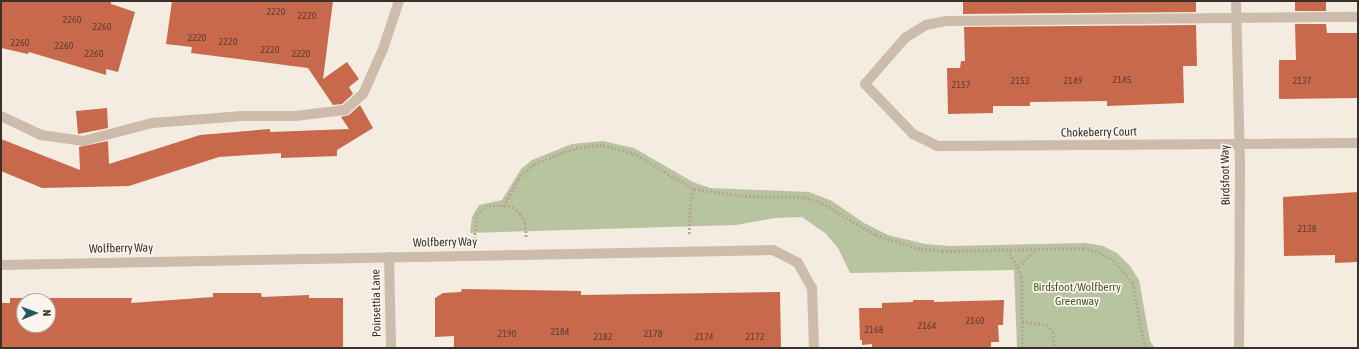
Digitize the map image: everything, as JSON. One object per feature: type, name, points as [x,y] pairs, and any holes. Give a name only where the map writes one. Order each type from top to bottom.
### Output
[{"type":"street","points":[[1,116],[41,135],[83,141],[152,123],[243,116],[295,116],[345,110],[363,94],[383,49],[399,1]]},
{"type":"street","name":"Birdsfoot Way","points":[[1236,1],[1239,144],[1239,348]]},
{"type":"street","points":[[1236,19],[1358,17]]},
{"type":"street","name":"Chokeberry Court","points":[[1236,19],[946,21],[926,25],[905,38],[865,84],[913,134],[938,146],[1358,143]]},
{"type":"street","name":"Wolfberry Way","points":[[1,265],[773,250],[798,263],[812,288],[814,348]]},
{"type":"street","name":"Poinsettia Lane","points":[[389,257],[391,348]]},
{"type":"path","points":[[504,206],[518,180],[534,164],[580,147],[603,145],[633,153],[694,189],[723,195],[804,197],[822,203],[876,235],[921,249],[942,251],[1083,248],[1113,260],[1133,283],[1144,343],[1148,348]]},
{"type":"path","points":[[689,252],[690,202],[694,189]]},
{"type":"path","points":[[473,256],[477,215],[485,206],[504,206],[514,208],[525,223],[525,255]]},
{"type":"path","points":[[1008,249],[1022,278],[1022,348]]},
{"type":"path","points":[[1018,267],[1037,249]]},
{"type":"path","points":[[1022,321],[1047,325],[1053,332],[1055,348]]},
{"type":"path","points":[[1142,348],[1144,343]]},
{"type":"green space","name":"Birdsfoot/Wolfberry Greenway","points":[[603,141],[634,148],[693,182],[710,188],[809,192],[832,201],[864,223],[888,235],[925,244],[951,246],[1085,243],[1103,246],[1117,253],[1130,266],[1139,280],[1150,341],[1155,348],[1017,348],[1014,270],[850,273],[838,248],[825,233],[802,217],[775,218],[736,225],[470,233],[472,217],[479,205],[502,200],[521,169],[532,160],[572,144]]},
{"type":"building","points":[[1,1],[111,1],[111,4],[135,12],[118,72],[106,69],[106,75],[29,52],[28,54],[1,48]]},
{"type":"building","points":[[172,1],[333,1],[323,79],[347,62],[359,79],[349,87],[353,94],[342,104],[333,105],[308,68],[191,53],[192,47],[166,44]]},
{"type":"building","points":[[963,1],[1196,1],[1196,12],[963,14]]},
{"type":"building","points":[[1295,1],[1326,1],[1326,11],[1295,11]]},
{"type":"building","points":[[1295,24],[1326,24],[1327,33],[1358,33],[1358,98],[1279,99],[1279,60],[1296,60]]},
{"type":"building","points":[[1196,25],[1197,66],[1183,66],[1184,103],[1107,106],[1107,101],[1030,102],[1030,106],[993,106],[993,113],[948,114],[947,68],[960,68],[961,61],[965,61],[964,27]]},
{"type":"building","points":[[360,105],[373,128],[337,150],[337,156],[281,158],[281,153],[219,157],[129,186],[42,188],[1,171],[1,139],[80,170],[79,147],[108,141],[109,164],[200,135],[270,129],[270,132],[349,129],[341,117],[349,115]]},
{"type":"building","points":[[107,108],[108,128],[78,134],[76,111]]},
{"type":"building","points":[[1358,192],[1358,262],[1335,263],[1335,255],[1284,256],[1283,197]]},
{"type":"building","points":[[462,289],[581,291],[581,295],[780,292],[781,348],[454,348],[454,336],[435,337],[435,298],[443,293],[461,292]]},
{"type":"building","points":[[213,293],[261,293],[262,297],[309,295],[309,298],[343,298],[343,348],[1,348],[1,303],[10,303],[10,298],[16,298],[16,333],[56,333],[56,298],[132,298],[131,303],[213,297]]},
{"type":"building","points":[[913,300],[934,300],[934,302],[1004,300],[1003,325],[998,325],[999,342],[991,342],[991,348],[872,348],[872,344],[862,345],[862,340],[860,340],[859,308],[882,308],[882,303],[913,302]]}]
